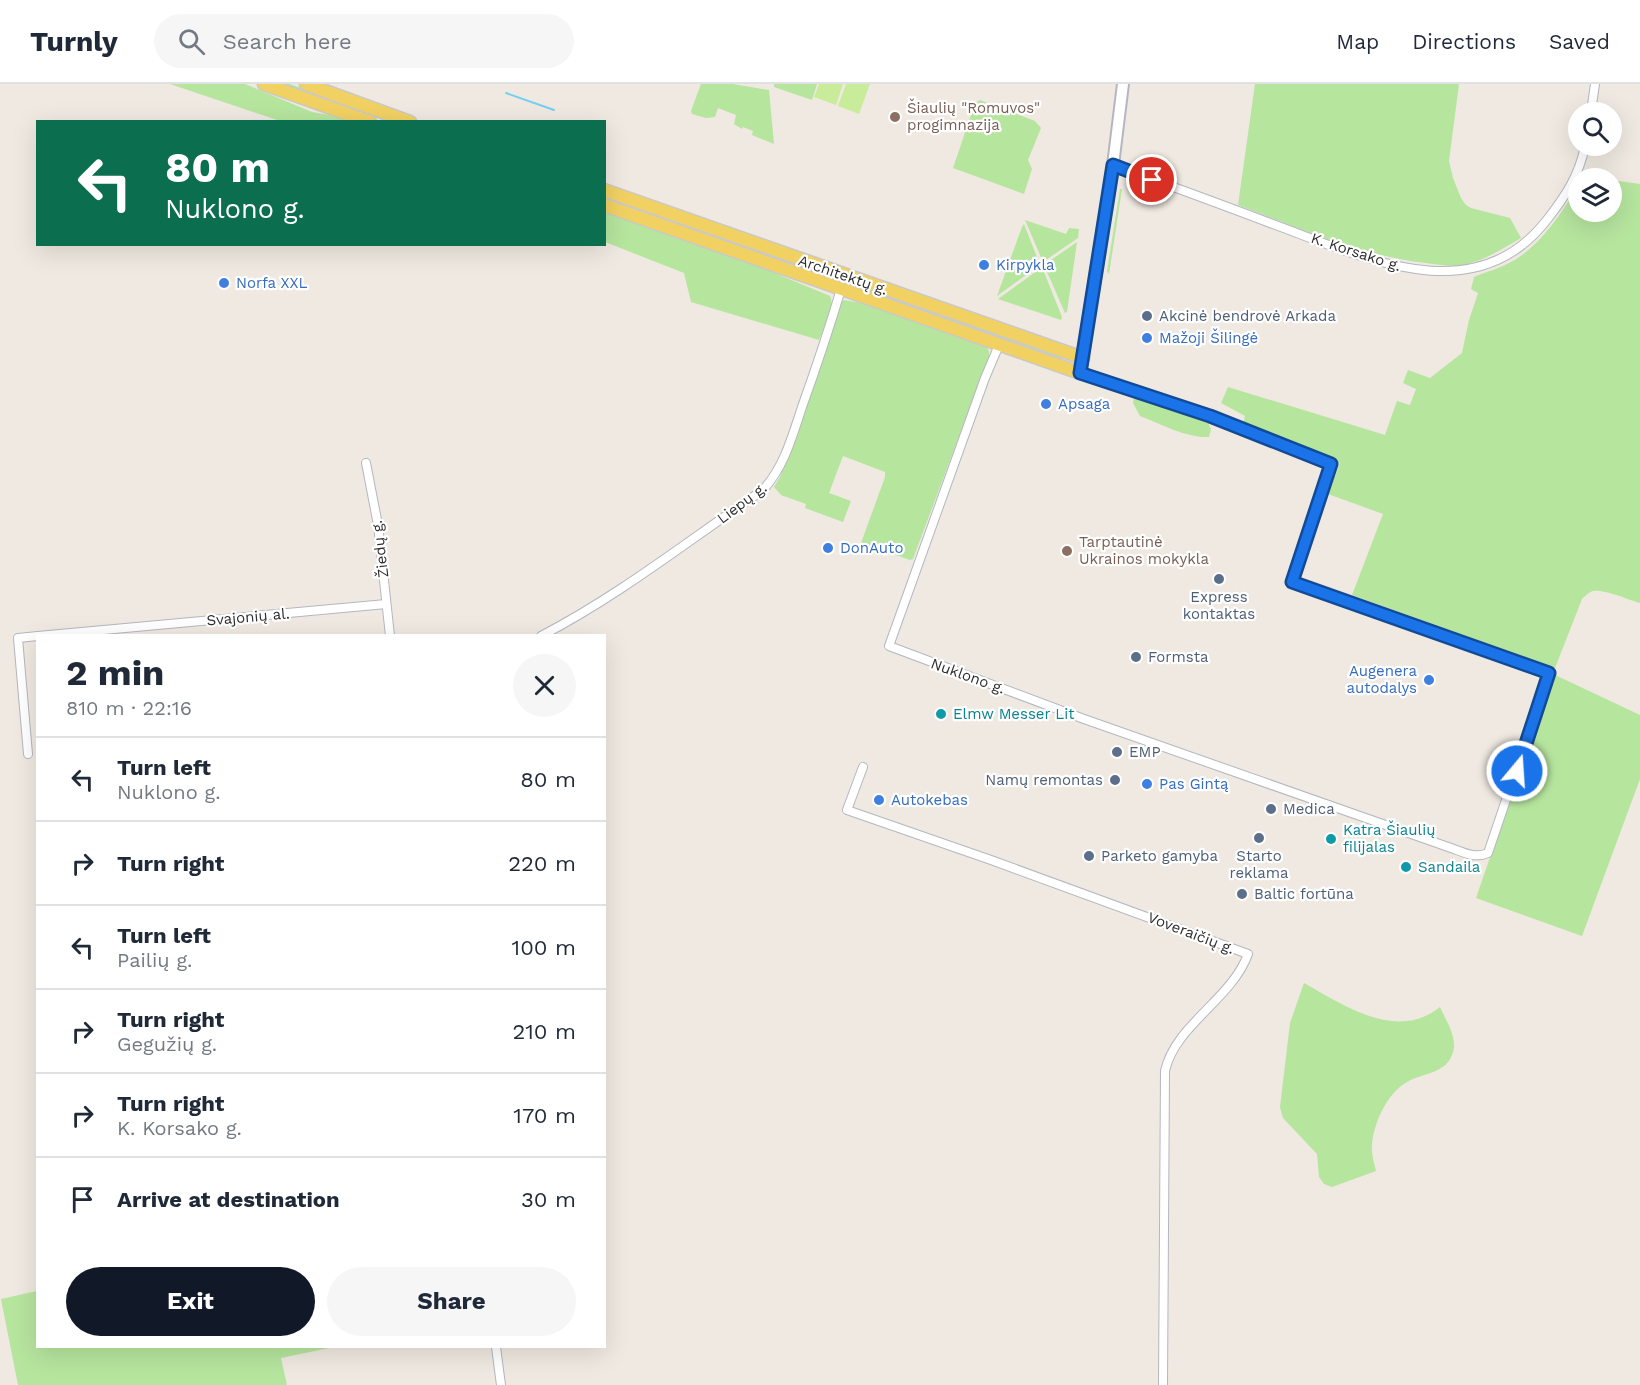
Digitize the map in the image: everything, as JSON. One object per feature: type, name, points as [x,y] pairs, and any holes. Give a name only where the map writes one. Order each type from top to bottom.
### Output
[{"type":"main road","points":[[264,84],[363,120]]},
{"type":"main road","points":[[306,84],[405,120]]},
{"type":"main road","points":[[1080,373],[1113,165],[1123,84]]},
{"type":"main road","name":"Architektų g.","points":[[606,191],[1083,358]]},
{"type":"main road","name":"Architektų g.","points":[[606,206],[1080,373]]},
{"type":"main road","points":[[706,240],[710,227]]},
{"type":"street","points":[[1593,102],[1596,84]]},
{"type":"street","name":"K. Korsako g.","points":[[1113,165],[1362,256],[1409,269],[1453,272],[1494,262],[1511,253],[1529,239],[1557,208],[1573,184],[1582,156]]},
{"type":"street","name":"Liepų g.","points":[[545,634],[654,568],[763,490],[780,468],[840,289]]},
{"type":"street","name":"Nuklono g.","points":[[999,345],[985,378],[889,646],[1084,719],[1451,848],[1473,855],[1481,856],[1488,853],[1549,673],[1292,582],[1331,464],[1210,416],[1080,373]]},
{"type":"street","name":"Žiedų g.","points":[[366,463],[378,525],[390,634]]},
{"type":"street","name":"Svajonių al.","points":[[60,634],[386,604]]},
{"type":"street","name":"Svajonių al.","points":[[28,754],[18,638],[36,636]]},
{"type":"street","name":"Voveraičių g.","points":[[863,767],[847,810],[1248,954],[1237,977],[1172,1052],[1165,1071],[1163,1385]]},
{"type":"street","points":[[496,1348],[501,1385]]},
{"type":"green space","points":[[170,84],[245,84],[312,112],[348,120],[277,120]]},
{"type":"green space","points":[[280,84],[290,84],[392,120],[382,120]]},
{"type":"green space","points":[[701,84],[733,84],[769,90],[774,144],[752,135],[753,131],[743,127],[742,129],[734,124],[736,115],[718,108],[715,117],[706,118],[692,114],[691,111]]},
{"type":"green space","points":[[774,84],[817,84],[812,100],[774,87]]},
{"type":"green space","points":[[819,84],[843,84],[836,105],[814,97]]},
{"type":"green space","points":[[846,84],[870,84],[859,114],[838,106]]},
{"type":"green space","points":[[1255,84],[1459,84],[1449,161],[1461,198],[1471,208],[1510,218],[1521,238],[1474,262],[1457,265],[1436,264],[1354,248],[1238,205]]},
{"type":"green space","points":[[980,100],[1035,121],[1041,128],[1028,160],[1032,169],[1024,194],[953,168],[975,103]]},
{"type":"green space","points":[[1622,182],[1640,184],[1640,603],[1598,591],[1587,594],[1582,599],[1555,668],[1352,595],[1383,514],[1328,494],[1340,463],[1243,425],[1245,416],[1221,403],[1228,387],[1385,435],[1397,401],[1410,405],[1416,389],[1403,383],[1408,370],[1430,378],[1462,353],[1478,293],[1471,289],[1474,277],[1520,257],[1540,239],[1568,202],[1568,222],[1622,222]]},
{"type":"green space","points":[[1120,189],[1122,189],[1109,274],[1107,271]]},
{"type":"green space","points":[[606,196],[706,233],[606,199]]},
{"type":"green space","points":[[606,213],[753,264],[830,296],[832,307],[819,340],[691,302],[684,273],[606,242]]},
{"type":"green space","points":[[1025,220],[1066,234],[1069,228],[1079,229],[1078,238],[1043,262]]},
{"type":"green space","points":[[1024,224],[1040,265],[997,296],[1022,227]]},
{"type":"green space","points":[[715,236],[1062,358],[1061,362],[716,239]]},
{"type":"green space","points":[[1077,242],[1067,312],[1065,313],[1044,265]]},
{"type":"green space","points":[[1042,267],[1062,317],[1061,320],[998,299]]},
{"type":"green space","points":[[844,300],[868,304],[986,346],[989,351],[913,559],[910,560],[861,543],[885,472],[843,456],[829,493],[851,501],[843,522],[805,508],[806,504],[781,495],[774,487],[780,477],[841,302]]},
{"type":"green space","points":[[1134,397],[1208,423],[1211,429],[1209,437],[1183,433],[1140,416],[1133,403]]},
{"type":"green space","points":[[1553,674],[1640,715],[1640,779],[1582,936],[1476,898]]},
{"type":"green space","points":[[1304,983],[1353,1009],[1388,1021],[1406,1021],[1423,1017],[1440,1007],[1451,1030],[1454,1043],[1452,1055],[1444,1066],[1407,1082],[1393,1093],[1383,1109],[1372,1144],[1376,1171],[1332,1187],[1324,1184],[1319,1177],[1317,1154],[1283,1118],[1280,1107],[1290,1023]]},
{"type":"green space","points":[[36,1291],[36,1348],[329,1348],[281,1358],[287,1385],[18,1385],[1,1299]]},
{"type":"waterway","points":[[506,93],[554,110]]},
{"type":"place","name":"Šiaulių \"Romuvos\" progimnazija","points":[[895,117]]},
{"type":"place","name":"Kirpykla","points":[[984,265]]},
{"type":"place","name":"Norfa XXL","points":[[224,283]]},
{"type":"place","name":"Akcinė bendrovė Arkada","points":[[1147,316]]},
{"type":"place","name":"Mažoji Šilingė","points":[[1147,338]]},
{"type":"place","name":"Apsaga","points":[[1046,404]]},
{"type":"place","name":"DonAuto","points":[[828,548]]},
{"type":"place","name":"Tarptautinė Ukrainos mokykla","points":[[1067,551]]},
{"type":"place","name":"Express kontaktas","points":[[1219,579]]},
{"type":"place","name":"Formsta","points":[[1136,657]]},
{"type":"place","name":"Augenera autodalys","points":[[1429,680]]},
{"type":"place","name":"Elmw Messer Lit","points":[[941,714]]},
{"type":"place","name":"EMP","points":[[1117,752]]},
{"type":"place","name":"Namų remontas","points":[[1115,780]]},
{"type":"place","name":"Pas Gintą","points":[[1147,784]]},
{"type":"place","name":"Autokebas","points":[[879,800]]},
{"type":"place","name":"Medica","points":[[1271,809]]},
{"type":"place","name":"Starto reklama","points":[[1259,838]]},
{"type":"place","name":"Katra Šiaulių filijalas","points":[[1331,839]]},
{"type":"place","name":"Parketo gamyba","points":[[1089,856]]},
{"type":"place","name":"Sandaila","points":[[1406,867]]},
{"type":"place","name":"Baltic fortūna","points":[[1242,894]]},
{"type":"route","points":[[1152,180],[1113,165],[1080,373],[1210,416],[1331,464],[1292,582],[1549,673],[1517,771]]}]
